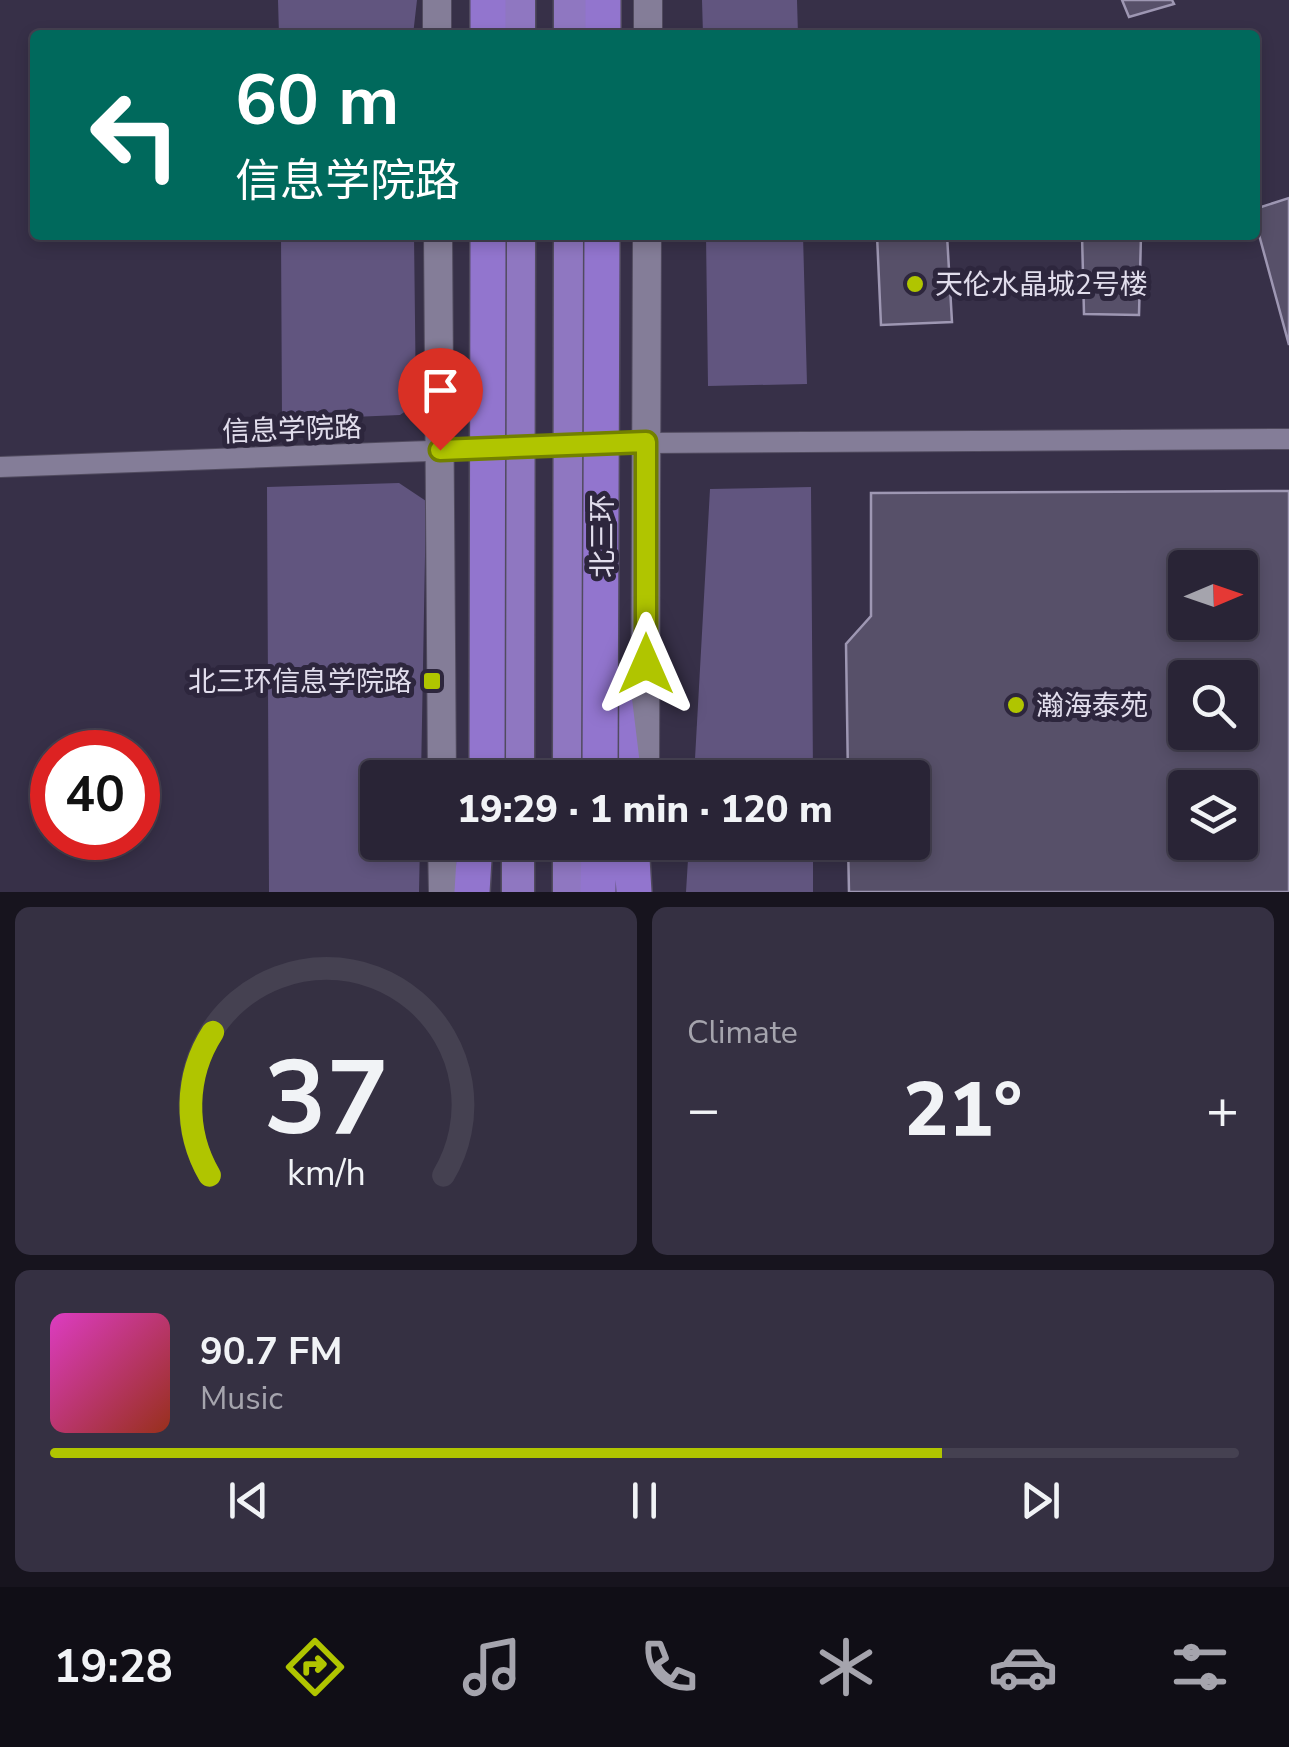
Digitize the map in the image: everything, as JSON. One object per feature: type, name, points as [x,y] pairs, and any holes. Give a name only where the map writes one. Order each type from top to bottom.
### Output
[{"type":"highway","points":[[488,0],[488,30]]},
{"type":"highway","points":[[602,30],[603,0]]},
{"type":"highway","points":[[487,760],[488,240]]},
{"type":"highway","name":"北三环","points":[[600,760],[602,240]]},
{"type":"highway","points":[[602,590],[622,760]]},
{"type":"highway","points":[[479,760],[487,615]]},
{"type":"highway","points":[[472,892],[474,860]]},
{"type":"highway","points":[[487,860],[487,892]]},
{"type":"highway","points":[[598,892],[599,860]]},
{"type":"highway","points":[[632,860],[634,892]]},
{"type":"main road","points":[[519,0],[519,30]]},
{"type":"main road","points":[[570,0],[570,30]]},
{"type":"main road","points":[[518,760],[519,240]]},
{"type":"main road","points":[[569,760],[570,240]]},
{"type":"main road","points":[[518,860],[518,892]]},
{"type":"main road","points":[[568,892],[569,860]]},
{"type":"street","points":[[437,0],[437,30]]},
{"type":"street","points":[[648,0],[648,30]]},
{"type":"street","points":[[438,240],[442,760]]},
{"type":"street","points":[[645,760],[647,240]]},
{"type":"street","name":"信息学院路","points":[[0,467],[646,442],[1289,439]]},
{"type":"street","points":[[442,860],[443,892]]},
{"type":"street","points":[[642,892],[643,860]]},
{"type":"shaded area","points":[[278,0],[417,0],[414,30],[279,30]]},
{"type":"shaded area","points":[[702,0],[797,0],[798,30],[703,30]]},
{"type":"shaded area","points":[[281,240],[414,240],[416,404],[400,415],[282,420]]},
{"type":"shaded area","points":[[706,240],[803,240],[807,384],[708,386]]},
{"type":"shaded area","points":[[399,483],[426,501],[421,760],[360,760],[360,860],[420,860],[419,892],[269,892],[267,487]]},
{"type":"shaded area","points":[[811,487],[813,760],[695,760],[710,489]]},
{"type":"shaded area","points":[[688,860],[813,860],[813,892],[686,892]]},
{"type":"building","points":[[1122,0],[1172,0],[1174,4],[1129,17]]},
{"type":"building","points":[[1289,198],[1289,345],[1260,238],[1260,207]]},
{"type":"building","name":"天伦水晶城2号楼","points":[[877,240],[947,240],[952,322],[881,325]]},
{"type":"building","points":[[1082,240],[1141,240],[1139,315],[1084,314]]},
{"type":"building","name":"瀚海泰苑","points":[[1289,491],[1289,892],[849,892],[848,860],[930,860],[930,760],[848,760],[846,644],[871,616],[871,493]]},
{"type":"place","name":"天伦水晶城2号楼","points":[[915,284]]},
{"type":"place","name":"北三环信息学院路","points":[[432,681]]},
{"type":"place","name":"瀚海泰苑","points":[[1016,705]]},
{"type":"route","points":[[440,450],[646,442],[646,664]]}]
